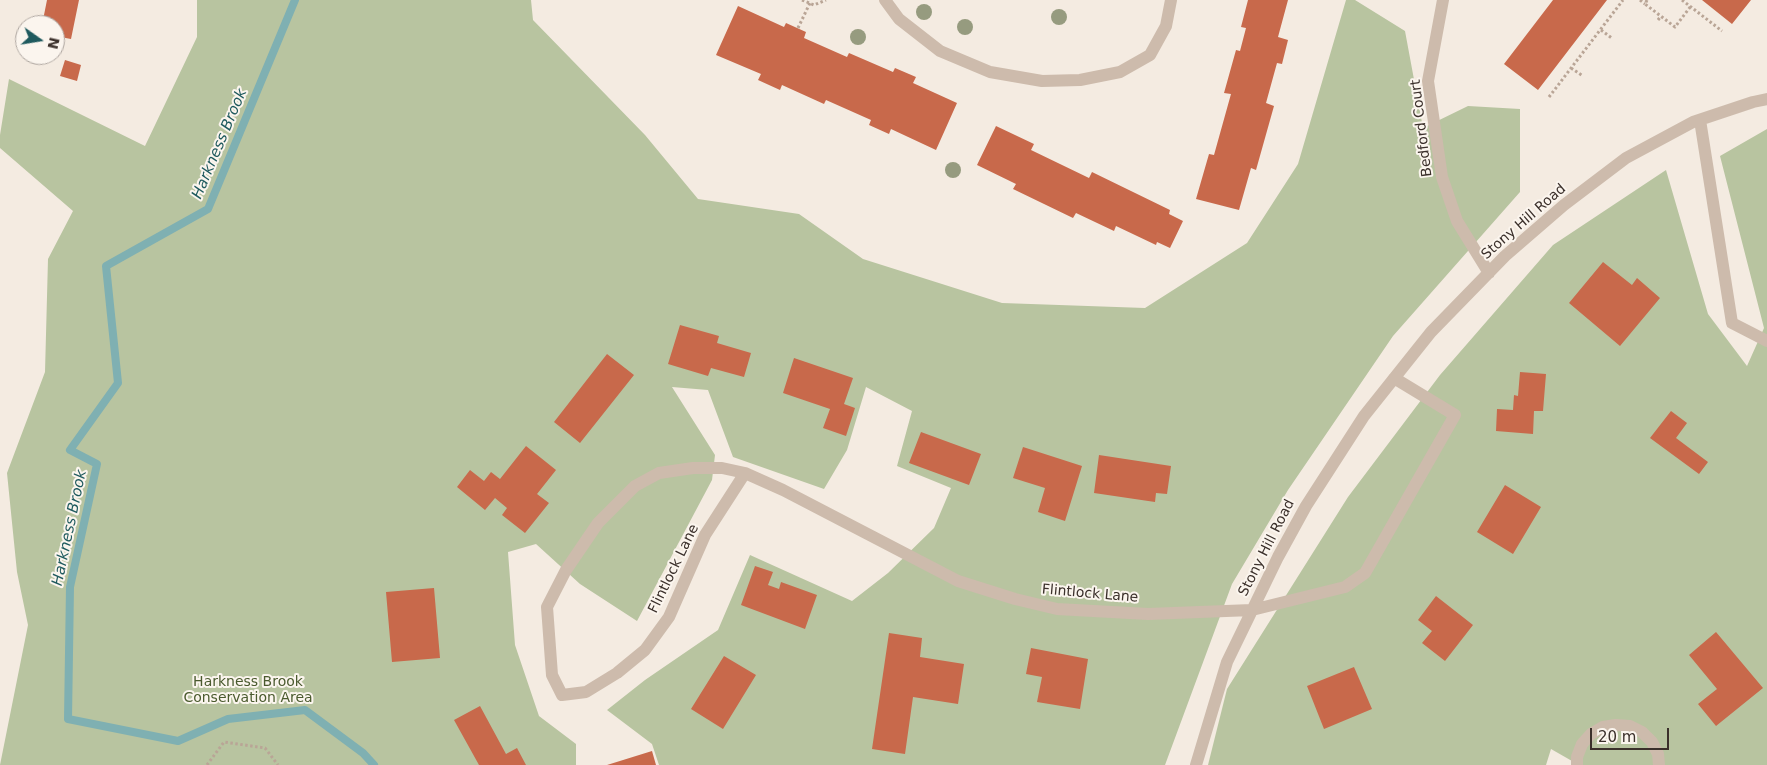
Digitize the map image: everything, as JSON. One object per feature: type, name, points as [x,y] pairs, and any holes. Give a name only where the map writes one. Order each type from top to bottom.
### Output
[{"type":"street","points":[[885,0],[899,19],[940,51],[990,72],[1042,81],[1080,80],[1120,72],[1150,55],[1166,26],[1171,0]]},
{"type":"street","name":"Bedford Court","points":[[1443,0],[1428,81],[1442,177],[1457,221],[1489,273]]},
{"type":"street","name":"Stony Hill Road","points":[[1196,765],[1227,662],[1278,557],[1306,506],[1364,416],[1431,332],[1505,256],[1564,205],[1626,158],[1700,120],[1753,102],[1767,100]]},
{"type":"street","points":[[1700,120],[1732,323],[1767,341]]},
{"type":"street","name":"Stony Hill Road","points":[[1252,610],[1345,586],[1365,574],[1455,416],[1394,378]]},
{"type":"street","name":"Flintlock Lane","points":[[745,472],[705,535],[669,617],[645,650],[617,673],[586,692],[562,695],[552,675],[547,607],[566,570],[598,523],[635,486],[659,473],[693,468],[722,468],[745,472],[958,581],[1015,599],[1056,609],[1148,614],[1252,610]]},
{"type":"street","points":[[1577,765],[1577,757],[1582,744],[1591,734],[1603,727],[1616,724],[1630,726],[1642,732],[1652,742],[1658,754],[1660,765]]},
{"type":"path","points":[[802,0],[814,5],[826,0]]},
{"type":"path","points":[[1549,97],[1623,0]]},
{"type":"path","points":[[1640,0],[1646,2],[1676,27],[1690,6]]},
{"type":"path","points":[[1682,0],[1722,31]]},
{"type":"path","points":[[798,28],[810,3]]},
{"type":"path","points":[[1658,20],[1661,16]]},
{"type":"path","points":[[1601,30],[1613,39]]},
{"type":"path","points":[[1571,68],[1584,76]]},
{"type":"path","points":[[207,765],[224,742],[265,748],[278,765]]},
{"type":"green space","name":"Harkness Brook Conservation Area","points":[[197,0],[531,0],[533,20],[645,135],[698,199],[799,214],[863,259],[1002,303],[1145,308],[1247,243],[1298,164],[1346,0],[1355,0],[1405,31],[1423,128],[1468,106],[1520,109],[1520,192],[1393,336],[1288,490],[1232,584],[1165,765],[659,765],[652,744],[607,710],[645,680],[718,630],[750,555],[852,601],[888,573],[934,528],[951,488],[897,466],[912,411],[866,387],[847,450],[824,489],[733,457],[708,390],[672,387],[715,455],[712,480],[637,621],[580,584],[536,544],[508,552],[515,645],[539,716],[576,744],[576,765],[0,765],[28,625],[17,572],[7,473],[45,372],[48,259],[73,211],[0,148],[0,135],[9,79],[145,146],[197,37]]},
{"type":"green space","points":[[1767,129],[1767,765],[1579,765],[1551,749],[1546,765],[1208,765],[1227,689],[1348,497],[1440,375],[1553,245],[1666,170],[1708,314],[1747,366],[1764,328],[1720,156]]},
{"type":"building","points":[[47,0],[79,0],[71,39],[65,38],[65,15],[44,15]]},
{"type":"building","points":[[1248,0],[1288,0],[1278,37],[1288,40],[1282,64],[1277,63],[1266,103],[1274,106],[1256,170],[1251,168],[1239,210],[1196,199],[1209,154],[1214,155],[1231,94],[1224,93],[1236,50],[1240,51],[1246,28],[1241,27]]},
{"type":"building","points":[[1553,0],[1607,0],[1538,90],[1504,64]]},
{"type":"building","points":[[1702,0],[1751,0],[1732,24]]},
{"type":"building","points":[[738,6],[784,27],[786,23],[806,32],[804,38],[847,57],[849,53],[893,72],[895,68],[916,77],[913,83],[957,103],[936,150],[891,129],[889,134],[869,125],[871,120],[826,100],[824,104],[782,85],[780,90],[758,80],[761,74],[716,55]]},
{"type":"building","points":[[65,60],[81,65],[77,81],[60,76]]},
{"type":"building","points":[[996,126],[1034,144],[1031,150],[1089,178],[1092,172],[1170,210],[1169,214],[1183,221],[1170,248],[1157,242],[1156,245],[1116,226],[1114,231],[1076,213],[1073,218],[1013,189],[1016,184],[977,165]]},
{"type":"building","points":[[1603,262],[1632,285],[1637,278],[1660,298],[1620,346],[1569,303]]},
{"type":"building","points":[[680,325],[719,336],[717,343],[751,353],[744,377],[711,368],[708,376],[668,364]]},
{"type":"building","points":[[607,354],[634,375],[580,443],[554,422]]},
{"type":"building","points":[[794,358],[853,378],[844,404],[855,408],[846,436],[823,428],[830,409],[783,393]]},
{"type":"building","points":[[1520,372],[1546,374],[1543,411],[1534,411],[1533,434],[1496,431],[1497,409],[1513,410],[1514,395],[1518,396]]},
{"type":"building","points":[[1671,411],[1687,423],[1676,438],[1708,462],[1699,474],[1650,438]]},
{"type":"building","points":[[921,432],[981,454],[969,485],[909,463]]},
{"type":"building","points":[[526,446],[556,470],[537,494],[549,503],[525,533],[502,515],[507,508],[495,498],[485,510],[457,487],[470,470],[484,481],[491,472],[500,479]]},
{"type":"building","points":[[1023,447],[1082,466],[1065,521],[1038,512],[1045,488],[1013,478]]},
{"type":"building","points":[[1099,455],[1171,466],[1167,494],[1156,493],[1155,502],[1094,493]]},
{"type":"building","points":[[1505,485],[1541,507],[1513,554],[1477,532]]},
{"type":"building","points":[[755,566],[773,572],[768,585],[779,589],[781,582],[817,595],[805,629],[741,605]]},
{"type":"building","points":[[434,588],[440,658],[392,662],[386,592]]},
{"type":"building","points":[[1436,596],[1473,625],[1445,661],[1422,643],[1432,631],[1418,620]]},
{"type":"building","points":[[1716,632],[1763,688],[1716,726],[1698,704],[1717,689],[1689,655]]},
{"type":"building","points":[[889,633],[922,638],[920,657],[964,664],[958,704],[913,697],[905,754],[872,749]]},
{"type":"building","points":[[1031,648],[1088,659],[1080,709],[1037,702],[1042,677],[1026,674]]},
{"type":"building","points":[[724,656],[756,675],[723,729],[691,709]]},
{"type":"building","points":[[1354,667],[1372,709],[1324,729],[1307,686]]},
{"type":"building","points":[[480,706],[506,754],[517,748],[526,765],[479,765],[454,720]]},
{"type":"building","points":[[652,751],[656,765],[607,765]]},
{"type":"waterway","name":"Harkness Brook","points":[[295,0],[208,209],[106,266],[118,383],[70,450],[97,464],[70,587],[68,719],[178,741],[228,719],[305,710],[363,753],[374,765]]}]
